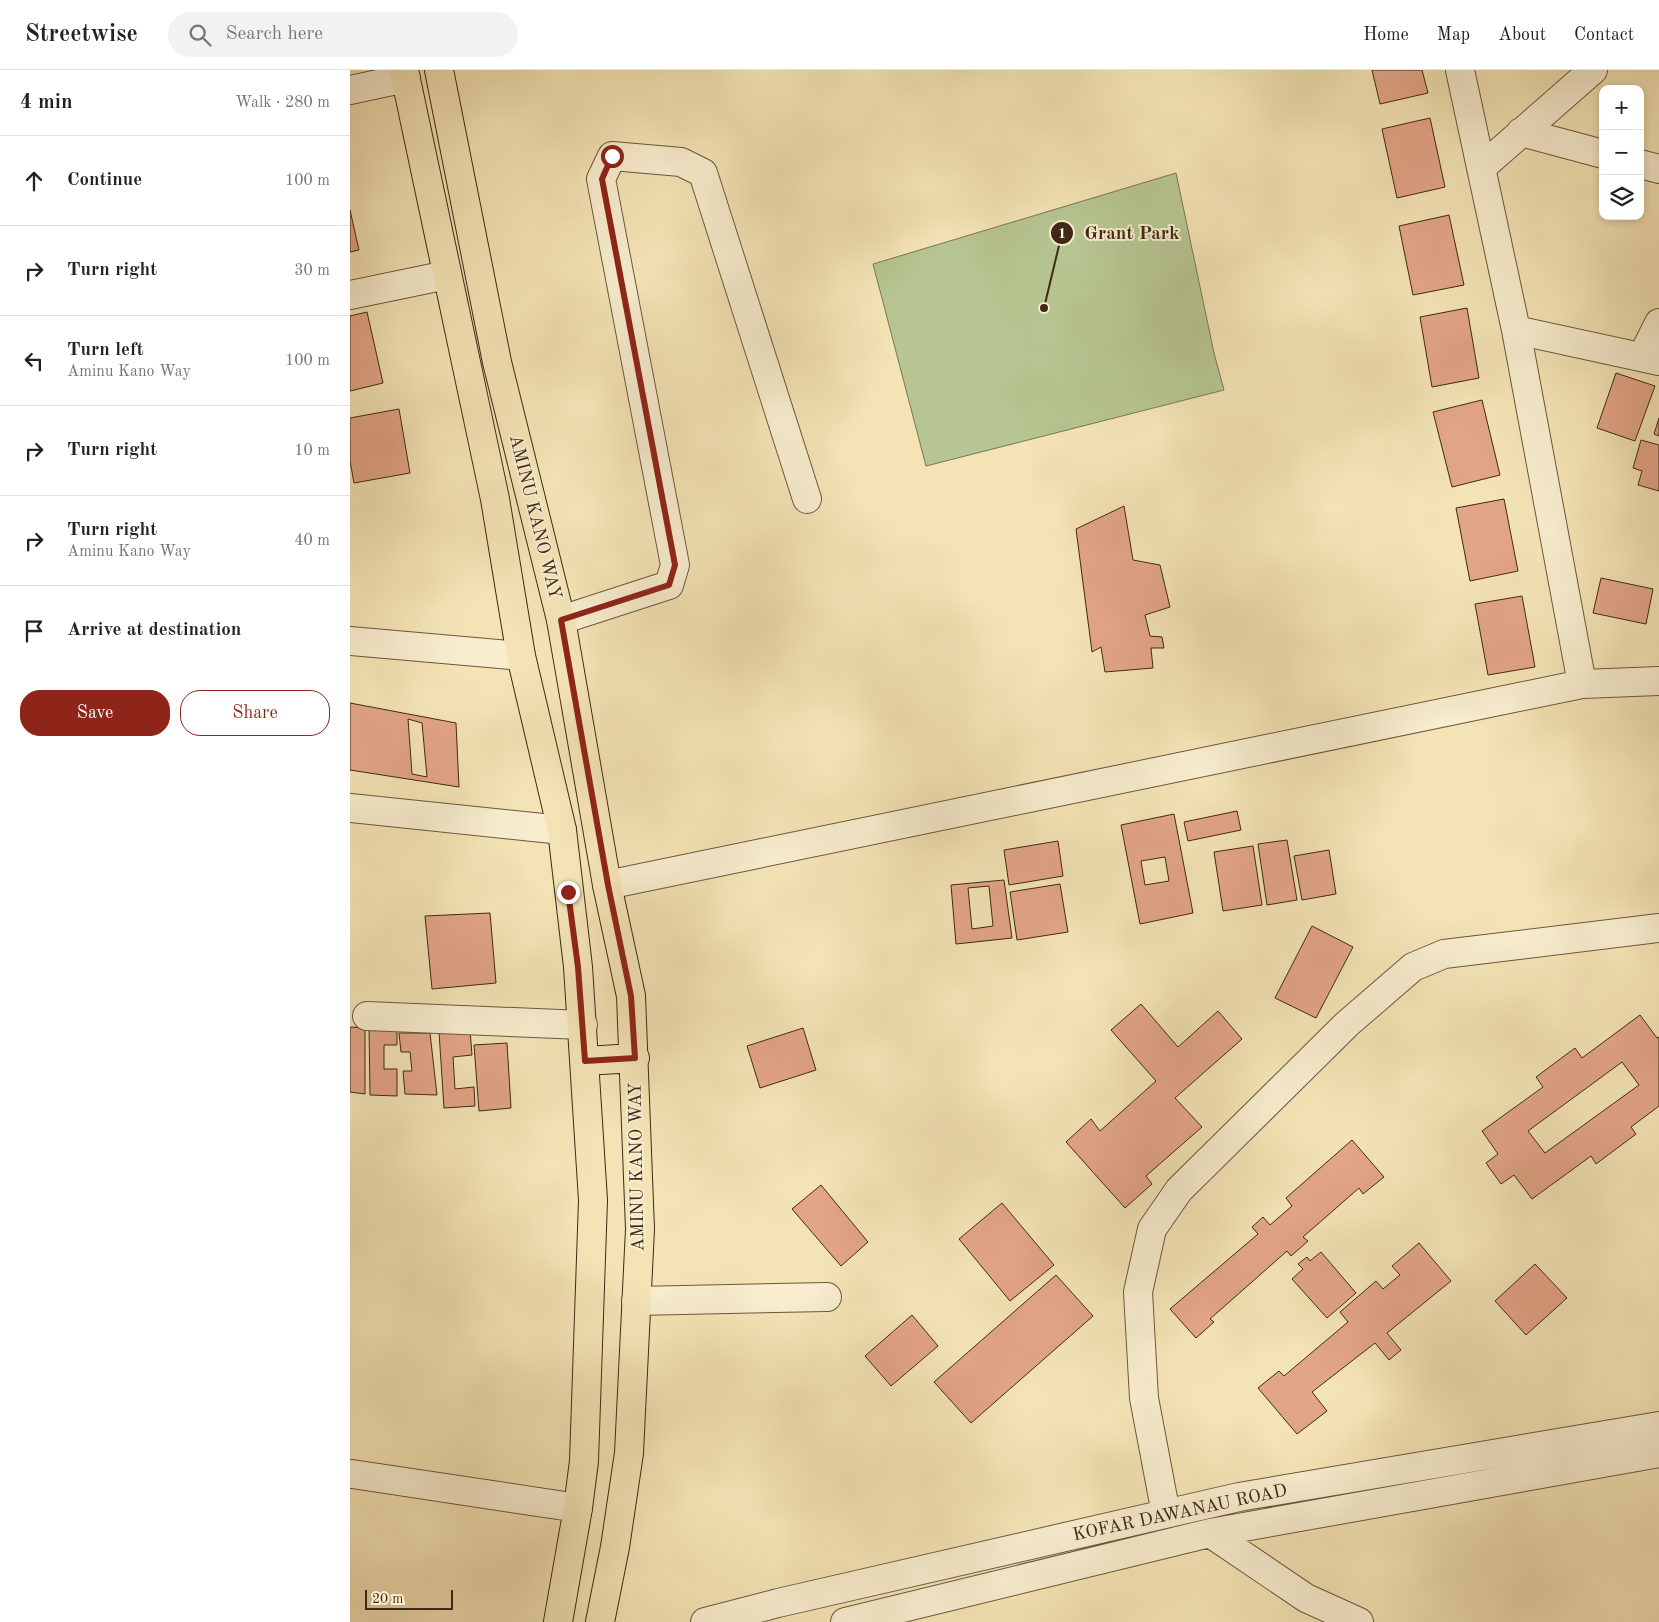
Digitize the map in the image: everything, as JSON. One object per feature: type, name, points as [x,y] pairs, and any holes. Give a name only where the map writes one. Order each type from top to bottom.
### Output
[{"type":"main road","name":"AMINU KANO WAY","points":[[439,70],[497,362],[561,620],[608,885],[631,996],[635,1058],[640,1228],[629,1453],[616,1547],[600,1622]]},
{"type":"main road","name":"AMINU KANO WAY","points":[[405,74],[495,499],[521,656],[562,830],[583,1025],[593,1200],[584,1461],[578,1508],[558,1622]]},
{"type":"main road","points":[[585,1061],[635,1058]]},
{"type":"street","points":[[1460,70],[1516,330],[1582,684]]},
{"type":"street","points":[[1481,168],[1593,70]]},
{"type":"street","points":[[350,90],[405,74]]},
{"type":"street","points":[[1521,132],[1599,153]]},
{"type":"street","points":[[561,620],[669,585],[675,565],[602,179],[612,156],[681,162],[703,173],[807,499]]},
{"type":"street","points":[[1644,165],[1659,169]]},
{"type":"street","points":[[350,295],[447,275]]},
{"type":"street","points":[[1516,330],[1651,359],[1659,323]]},
{"type":"street","points":[[350,641],[521,656]]},
{"type":"street","points":[[608,885],[1582,684],[1659,681]]},
{"type":"street","points":[[350,808],[562,830]]},
{"type":"street","points":[[1166,1514],[1144,1398],[1138,1292],[1152,1229],[1179,1190],[1347,1024],[1413,967],[1444,954],[1659,928]]},
{"type":"street","points":[[367,1016],[583,1025]]},
{"type":"street","points":[[636,1301],[827,1297]]},
{"type":"street","name":"KOFAR DAWANAU ROAD","points":[[705,1622],[778,1603],[1249,1495],[1659,1426]]},
{"type":"street","name":"KOFAR DAWANAU ROAD","points":[[845,1622],[1210,1532],[1659,1453]]},
{"type":"street","points":[[352,1474],[578,1508]]},
{"type":"street","points":[[1210,1532],[1306,1598],[1359,1622]]},
{"type":"green space","points":[[1176,173],[1214,353],[1224,390],[926,466],[873,264]]},
{"type":"building","points":[[1372,70],[1422,70],[1428,93],[1380,104]]},
{"type":"building","points":[[1430,118],[1445,187],[1397,198],[1382,129]]},
{"type":"building","points":[[350,210],[359,250],[350,252]]},
{"type":"building","points":[[1449,215],[1464,285],[1413,295],[1399,226]]},
{"type":"building","points":[[1467,308],[1479,378],[1432,387],[1420,317]]},
{"type":"building","points":[[367,312],[383,383],[350,391],[350,316]]},
{"type":"building","points":[[1616,373],[1655,386],[1635,441],[1597,428]]},
{"type":"building","points":[[1482,400],[1500,475],[1452,487],[1433,412]]},
{"type":"building","points":[[399,409],[410,473],[354,483],[350,461],[350,418]]},
{"type":"building","points":[[1659,418],[1659,436],[1654,434]]},
{"type":"building","points":[[1641,440],[1659,445],[1659,491],[1638,485],[1642,471],[1633,468]]},
{"type":"building","points":[[1504,499],[1518,571],[1470,581],[1456,508]]},
{"type":"building","points":[[1124,506],[1133,560],[1160,565],[1170,607],[1145,615],[1150,636],[1162,637],[1164,648],[1151,648],[1153,668],[1105,672],[1101,647],[1092,652],[1076,529]]},
{"type":"building","points":[[1601,578],[1653,589],[1646,624],[1593,613]]},
{"type":"building","points":[[1522,596],[1535,667],[1488,675],[1475,604]]},
{"type":"building","points":[[350,703],[456,723],[459,787],[350,770]],"holes":[[[408,719],[422,723],[427,777],[412,774]]]},
{"type":"building","points":[[1237,811],[1241,830],[1188,841],[1184,822]]},
{"type":"building","points":[[1174,814],[1193,913],[1140,924],[1121,825]],"holes":[[[1165,857],[1169,881],[1145,885],[1141,861]]]},
{"type":"building","points":[[1287,840],[1297,900],[1267,905],[1258,844]]},
{"type":"building","points":[[1058,841],[1063,876],[1009,885],[1004,850]]},
{"type":"building","points":[[1253,846],[1262,905],[1223,911],[1214,852]]},
{"type":"building","points":[[1329,850],[1336,894],[1302,900],[1294,856]]},
{"type":"building","points":[[1004,880],[1012,938],[956,944],[951,885]],"holes":[[[989,886],[993,926],[972,929],[968,888]]]},
{"type":"building","points":[[1060,884],[1068,932],[1017,940],[1010,892]]},
{"type":"building","points":[[490,913],[496,983],[432,989],[425,916]]},
{"type":"building","points":[[1312,926],[1353,947],[1316,1018],[1275,998]]},
{"type":"building","points":[[1141,1004],[1178,1047],[1218,1011],[1242,1039],[1175,1098],[1202,1127],[1146,1176],[1152,1184],[1125,1208],[1066,1142],[1091,1119],[1100,1131],[1156,1081],[1111,1030]]},
{"type":"building","points":[[1640,1015],[1657,1038],[1659,1037],[1659,1106],[1631,1127],[1636,1134],[1596,1164],[1591,1156],[1532,1199],[1514,1175],[1501,1184],[1486,1163],[1498,1154],[1482,1131],[1543,1087],[1536,1077],[1575,1048],[1582,1058]],"holes":[[[1622,1062],[1639,1085],[1545,1153],[1528,1131]]]},
{"type":"building","points":[[350,1027],[365,1028],[365,1094],[350,1092]]},
{"type":"building","points":[[369,1027],[397,1027],[397,1045],[384,1045],[384,1069],[397,1069],[397,1096],[370,1095]]},
{"type":"building","points":[[803,1028],[816,1070],[760,1088],[747,1046]]},
{"type":"building","points":[[470,1030],[472,1055],[453,1057],[455,1089],[474,1087],[475,1106],[444,1108],[439,1032]]},
{"type":"building","points":[[399,1033],[430,1033],[437,1095],[405,1094],[403,1071],[412,1071],[410,1052],[401,1052]]},
{"type":"building","points":[[507,1043],[511,1108],[479,1111],[474,1045]]},
{"type":"building","points":[[1352,1140],[1384,1177],[1363,1194],[1359,1188],[1303,1237],[1308,1241],[1291,1256],[1287,1251],[1210,1319],[1214,1322],[1196,1338],[1170,1309],[1258,1234],[1252,1227],[1263,1217],[1270,1225],[1292,1206],[1286,1198]]},
{"type":"building","points":[[821,1185],[868,1242],[841,1266],[792,1209]]},
{"type":"building","points":[[1002,1203],[1054,1265],[1010,1301],[959,1239]]},
{"type":"building","points":[[1419,1243],[1451,1281],[1387,1333],[1401,1350],[1389,1360],[1375,1343],[1312,1392],[1327,1411],[1297,1434],[1258,1388],[1279,1371],[1284,1376],[1348,1322],[1340,1312],[1376,1281],[1383,1289],[1400,1275],[1392,1266]]},
{"type":"building","points":[[1321,1252],[1356,1293],[1327,1318],[1292,1279],[1303,1269],[1298,1264],[1307,1257],[1310,1261]]},
{"type":"building","points":[[1535,1264],[1567,1298],[1526,1335],[1495,1301]]},
{"type":"building","points":[[1056,1275],[1093,1316],[971,1423],[934,1382]]},
{"type":"building","points":[[912,1315],[938,1346],[891,1386],[865,1356]]},
{"type":"place","name":"Grant Park","points":[[1044,308]]},
{"type":"route","points":[[568,892],[578,967],[585,1061],[635,1058],[631,996],[608,885],[561,620],[669,585],[675,565],[602,179],[612,156]]}]
